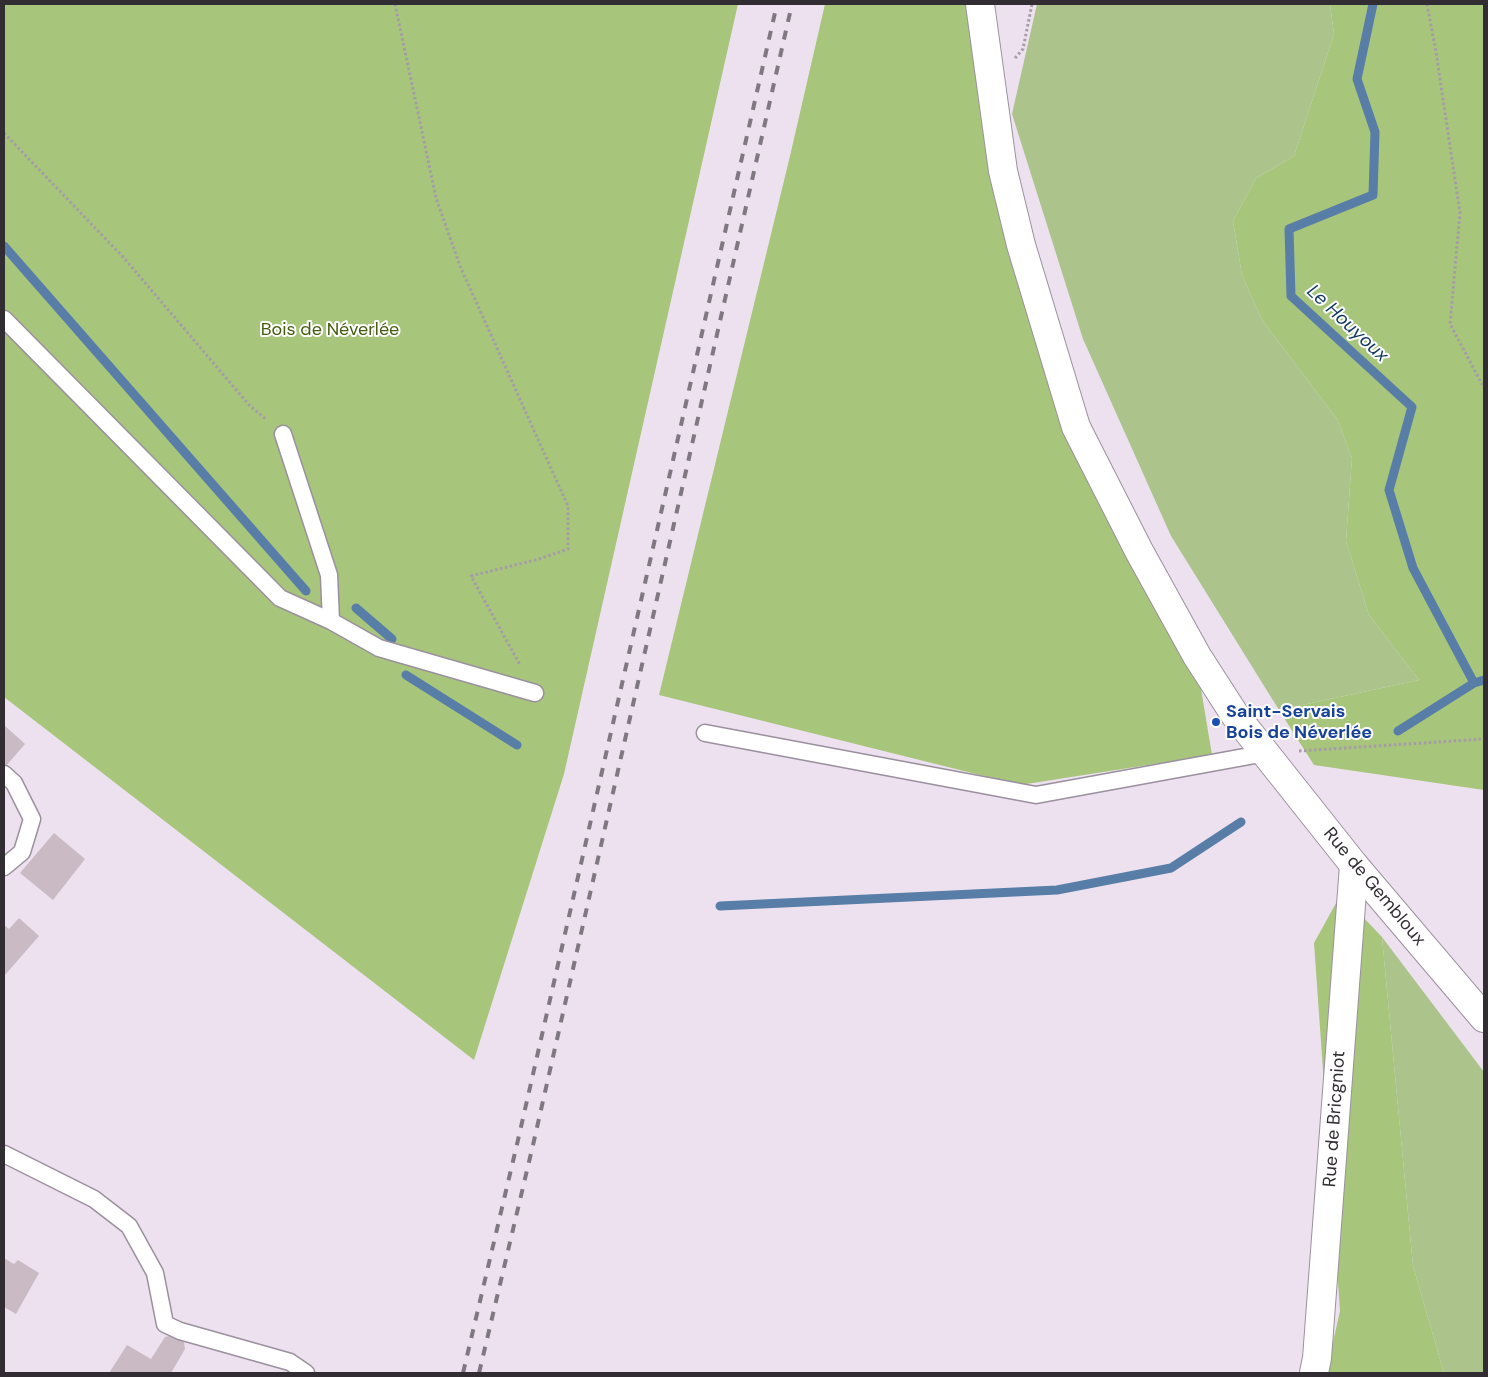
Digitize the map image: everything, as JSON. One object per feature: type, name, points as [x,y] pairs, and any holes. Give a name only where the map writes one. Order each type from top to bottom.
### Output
[{"type":"main road","points":[[980,4],[990,87]]},
{"type":"main road","name":"Rue de Gembloux","points":[[990,87],[1003,170],[1019,236],[1076,427],[1139,551],[1197,656],[1235,715],[1354,864],[1484,1018]]},
{"type":"main road","name":"Rue de Bricgniot","points":[[1314,1373],[1317,1358],[1354,864]]},
{"type":"lane","points":[[4,319],[280,598],[331,621],[379,648],[535,693]]},
{"type":"lane","points":[[283,434],[329,576],[331,621]]},
{"type":"lane","points":[[705,733],[1036,796],[1266,753]]},
{"type":"lane","points":[[4,774],[14,782],[32,819],[22,852],[4,867]]},
{"type":"lane","points":[[4,1154],[94,1199],[129,1226],[155,1273],[165,1324],[180,1331],[290,1362],[306,1373]]},
{"type":"path","points":[[395,4],[436,198],[460,266],[568,506],[568,549],[539,559],[471,576],[535,693]]},
{"type":"path","points":[[990,87],[1023,49],[1032,4]]},
{"type":"path","points":[[1426,4],[1436,52],[1460,213],[1450,324],[1484,388]]},
{"type":"path","points":[[4,133],[124,258],[250,406],[283,434]]},
{"type":"path","points":[[1266,753],[1484,739]]},
{"type":"green space","name":"Bois de Néverlée","points":[[4,4],[738,4],[564,774],[474,1060],[4,697]]},
{"type":"green space","points":[[825,4],[971,4],[1064,433],[1199,677],[1212,755],[1020,785],[659,695]]},
{"type":"green space","points":[[1037,4],[1330,4],[1334,34],[1294,156],[1256,178],[1233,221],[1242,275],[1262,320],[1337,419],[1352,458],[1346,541],[1369,615],[1419,680],[1279,710],[1171,536],[1083,339],[1012,114]]},
{"type":"green space","points":[[1330,4],[1484,4],[1484,790],[1314,765],[1279,710],[1419,680],[1369,615],[1346,541],[1352,458],[1337,419],[1262,320],[1242,275],[1233,221],[1256,178],[1294,156],[1334,34]]},
{"type":"green space","points":[[1341,894],[1382,937],[1413,1266],[1444,1373],[1326,1373],[1340,1311],[1314,943]]},
{"type":"green space","points":[[1382,937],[1484,1072],[1484,1373],[1444,1373],[1413,1266]]},
{"type":"building","points":[[4,725],[25,744],[6,766],[4,764]]},
{"type":"building","points":[[54,833],[85,859],[53,900],[20,873]]},
{"type":"building","points":[[19,918],[39,936],[5,975],[4,925],[9,929]]},
{"type":"building","points":[[4,1258],[14,1264],[18,1260],[39,1273],[16,1314],[4,1307]]},
{"type":"building","points":[[173,1335],[184,1342],[185,1349],[171,1373],[109,1373],[127,1345],[151,1359],[165,1337]]},
{"type":"waterway","name":"Le Houyoux","points":[[1373,4],[1357,79],[1375,132],[1373,195],[1289,229],[1291,296],[1412,407],[1389,490],[1413,568],[1474,683],[1484,680]]},
{"type":"waterway","points":[[4,246],[306,591]]},
{"type":"waterway","points":[[356,608],[392,639]]},
{"type":"waterway","points":[[406,675],[517,745]]},
{"type":"waterway","points":[[1398,731],[1474,683]]},
{"type":"waterway","points":[[720,906],[1057,890],[1171,868],[1241,822]]},
{"type":"railway","points":[[463,1373],[518,1140],[777,4]]},
{"type":"railway","points":[[479,1373],[533,1145],[792,4]]},
{"type":"place","name":"Saint-Servais Bois de Néverlée","points":[[1216,722]]}]
